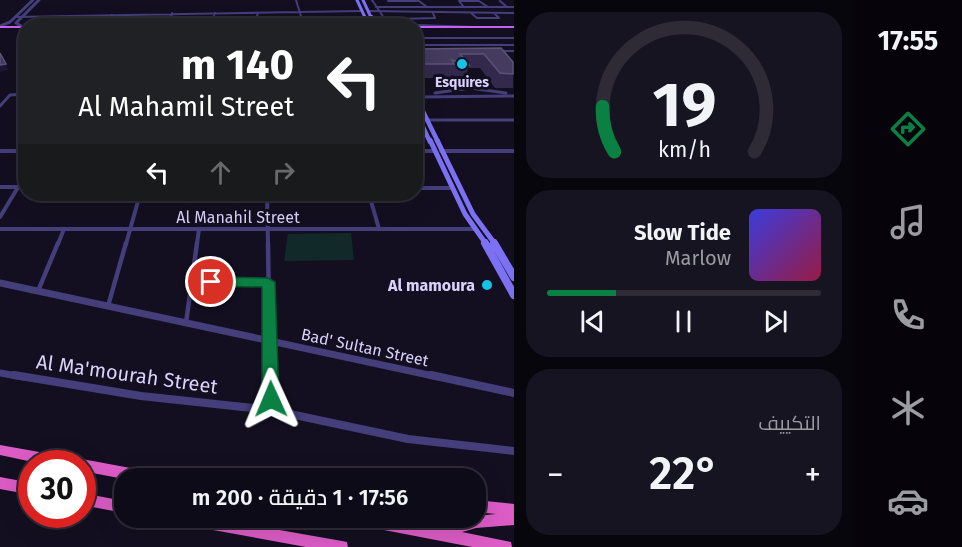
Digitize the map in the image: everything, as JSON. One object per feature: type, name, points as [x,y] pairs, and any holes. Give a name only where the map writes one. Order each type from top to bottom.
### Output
[{"type":"highway","points":[[0,450],[18,453]]},
{"type":"highway","points":[[96,468],[114,471]]},
{"type":"highway","points":[[0,483],[18,486]]},
{"type":"highway","points":[[96,502],[114,505]]},
{"type":"highway","points":[[486,507],[513,510]]},
{"type":"highway","points":[[437,534],[476,522],[513,519]]},
{"type":"highway","points":[[236,528],[342,547]]},
{"type":"highway","points":[[408,528],[506,547]]},
{"type":"main road","points":[[357,0],[364,16]]},
{"type":"main road","points":[[363,0],[372,18]]},
{"type":"main road","points":[[370,14],[375,18]]},
{"type":"main road","points":[[0,26],[18,27]]},
{"type":"main road","points":[[423,31],[513,27]]},
{"type":"main road","points":[[0,31],[18,29]]},
{"type":"main road","points":[[423,31],[513,32]]},
{"type":"main road","points":[[423,125],[473,214],[500,252],[513,277]]},
{"type":"main road","points":[[438,151],[452,188],[475,230],[490,250],[513,295]]},
{"type":"street","points":[[0,26],[15,17],[33,0]]},
{"type":"street","points":[[22,17],[39,0]]},
{"type":"street","points":[[296,0],[297,18]]},
{"type":"street","points":[[372,0],[383,18]]},
{"type":"street","points":[[388,1],[392,7]]},
{"type":"street","points":[[388,1],[422,2],[427,7]]},
{"type":"street","points":[[441,1],[457,20]]},
{"type":"street","points":[[459,2],[482,1],[488,7]]},
{"type":"street","points":[[500,1],[507,7]]},
{"type":"street","points":[[459,2],[464,7]]},
{"type":"street","points":[[376,7],[513,7]]},
{"type":"street","points":[[15,17],[362,11]]},
{"type":"street","points":[[297,12],[300,18]]},
{"type":"street","points":[[171,18],[172,13]]},
{"type":"street","points":[[188,18],[189,13]]},
{"type":"street","points":[[214,18],[215,13]]},
{"type":"street","points":[[256,18],[258,13]]},
{"type":"street","points":[[278,13],[278,18]]},
{"type":"street","points":[[324,18],[346,17],[344,13]]},
{"type":"street","points":[[396,13],[399,18],[436,18],[432,13]]},
{"type":"street","points":[[471,13],[477,18],[499,18],[494,13]]},
{"type":"street","points":[[370,14],[513,13]]},
{"type":"street","points":[[423,26],[475,27]]},
{"type":"street","points":[[423,38],[513,38]]},
{"type":"street","points":[[454,38],[464,51]]},
{"type":"street","points":[[423,45],[513,45]]},
{"type":"street","points":[[494,51],[513,51]]},
{"type":"street","points":[[0,106],[10,95],[18,94]]},
{"type":"street","points":[[423,94],[513,94]]},
{"type":"street","points":[[423,95],[513,94]]},
{"type":"street","points":[[423,120],[513,120]]},
{"type":"street","points":[[423,151],[513,150]]},
{"type":"street","points":[[0,151],[18,151]]},
{"type":"street","points":[[0,187],[18,187]]},
{"type":"street","points":[[0,217],[18,187]]},
{"type":"street","points":[[423,188],[452,188]]},
{"type":"street","points":[[108,306],[138,201]]},
{"type":"street","points":[[267,201],[271,410]]},
{"type":"street","points":[[371,201],[379,229]]},
{"type":"street","name":"Al Manahil Street","points":[[0,229],[475,230]]},
{"type":"street","points":[[38,291],[64,229]]},
{"type":"street","points":[[186,323],[199,229]]},
{"type":"street","points":[[192,282],[268,282]]},
{"type":"street","name":"Bad' Sultan Street","points":[[0,283],[513,393]]},
{"type":"street","name":"Al Ma'mourah Street","points":[[0,373],[141,396],[271,410],[408,439],[513,453]]},
{"type":"green space","points":[[351,233],[354,260],[284,261],[288,234]]},
{"type":"building","points":[[501,48],[513,62],[513,74],[500,73],[484,54],[460,54],[469,65],[452,60],[454,64],[425,64],[423,49]]},
{"type":"building","points":[[0,53],[6,64],[0,65]]},
{"type":"place","name":"Esquires","points":[[462,64]]},
{"type":"place","name":"Al mamoura","points":[[487,285]]},
{"type":"route","points":[[211,282],[268,282],[271,399]]}]
